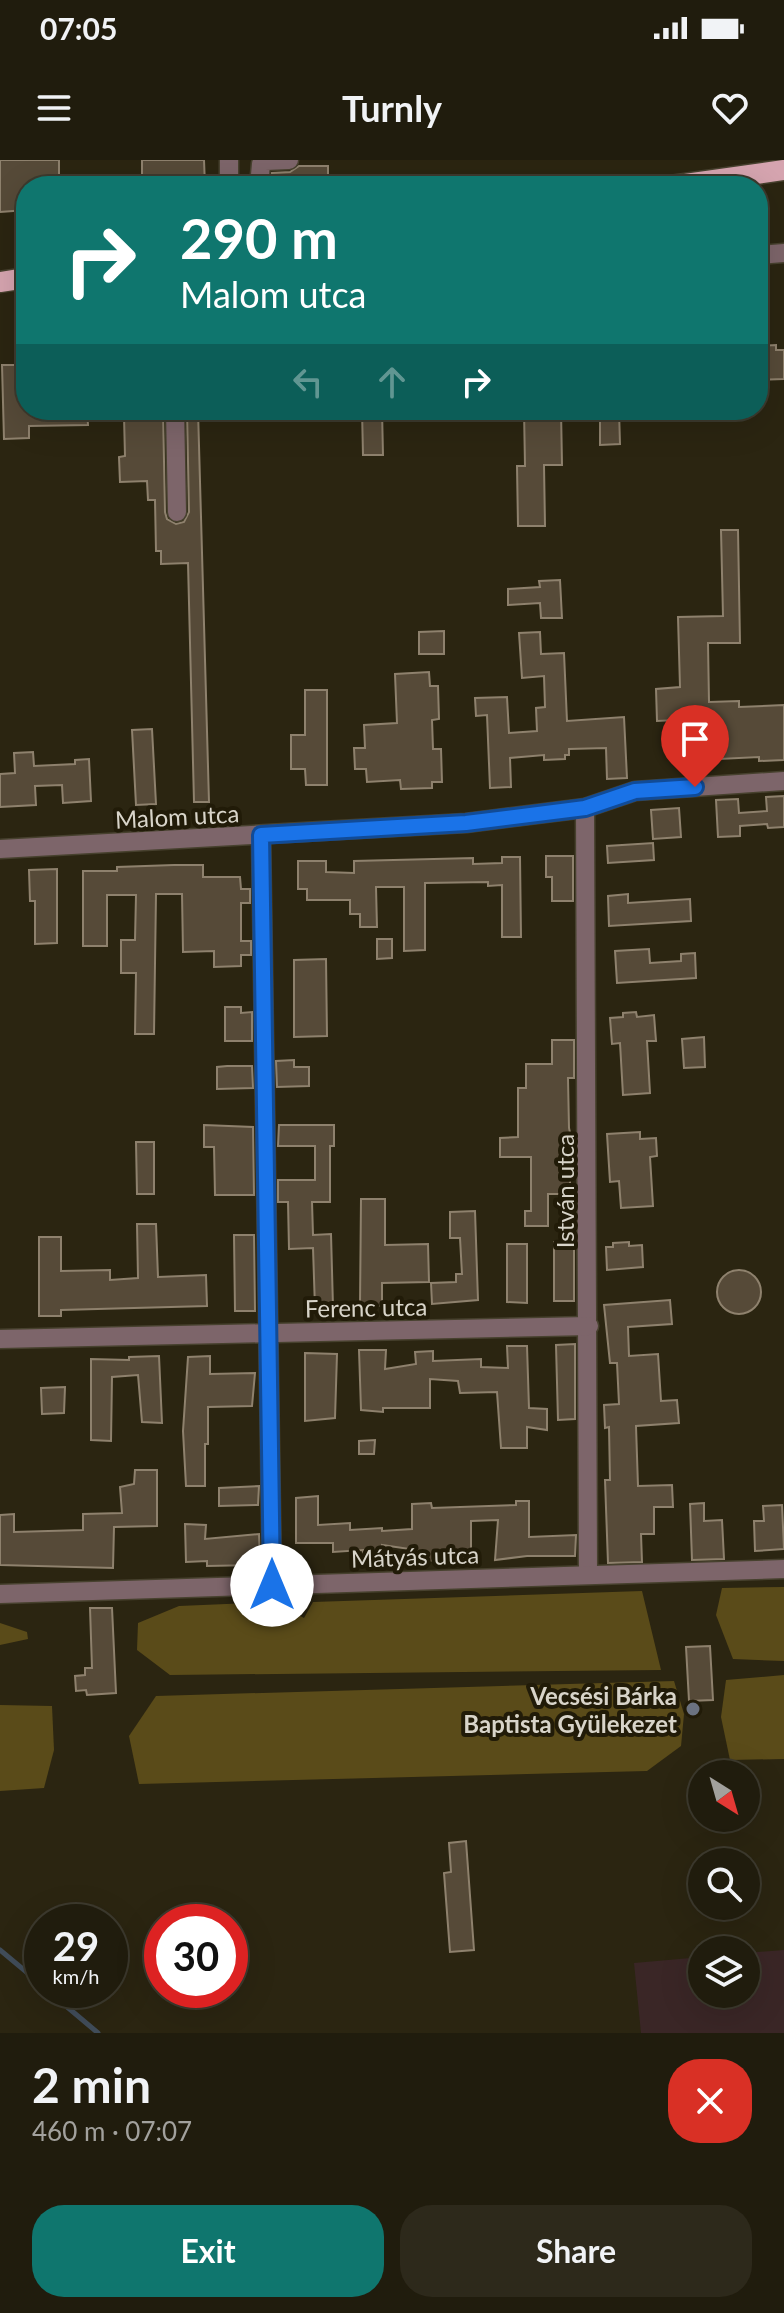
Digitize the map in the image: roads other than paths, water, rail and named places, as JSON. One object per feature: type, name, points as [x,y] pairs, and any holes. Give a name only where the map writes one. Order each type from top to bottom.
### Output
[{"type":"main road","points":[[742,176],[784,170]]},
{"type":"street","points":[[260,176],[261,164],[289,160]]},
{"type":"street","points":[[175,420],[177,512]]},
{"type":"street","name":"Malom utca","points":[[0,849],[466,823],[585,808],[635,791],[784,781]]},
{"type":"street","name":"István utca","points":[[585,808],[588,1574]]},
{"type":"street","points":[[261,835],[272,1585]]},
{"type":"street","name":"Ferenc utca","points":[[0,1339],[589,1326]]},
{"type":"street","name":"Mátyás utca","points":[[0,1594],[784,1569]]},
{"type":"waterway","points":[[0,1950],[24,1970]]},
{"type":"waterway","points":[[68,2008],[98,2033]]},
{"type":"place","name":"Vecsési Bárka Baptista Gyülekezet","points":[[693,1709]]}]
